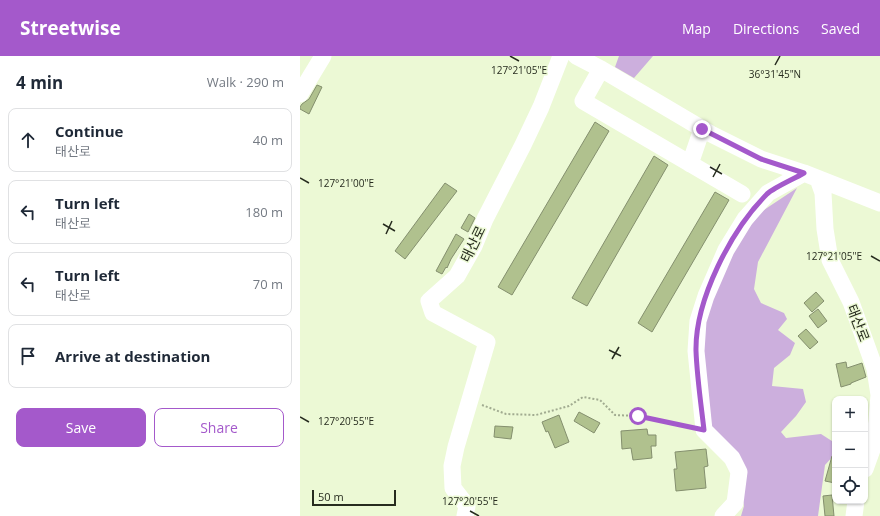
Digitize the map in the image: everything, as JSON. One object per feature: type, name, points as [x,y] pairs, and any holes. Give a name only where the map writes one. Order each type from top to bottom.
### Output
[{"type":"street","points":[[300,94],[322,56]]},
{"type":"street","name":"태산로","points":[[465,516],[467,506],[452,488],[452,466],[456,447],[487,342],[433,313],[429,301],[457,276],[474,246],[541,107],[561,56]]},
{"type":"street","points":[[576,56],[601,69],[702,129],[761,159],[811,176],[880,203]]},
{"type":"street","points":[[601,69],[582,101],[742,194]]},
{"type":"street","points":[[690,164],[702,129]]},
{"type":"street","points":[[723,516],[735,504],[739,472],[732,458],[704,430],[696,351],[698,321],[706,296],[726,250],[745,219],[768,193],[811,176]]},
{"type":"street","name":"태산로","points":[[811,176],[822,193],[825,229],[830,260],[851,302],[876,376],[879,395],[877,421],[873,446],[865,468]]},
{"type":"street","points":[[854,516],[856,504]]},
{"type":"path","points":[[470,401],[506,414],[536,415],[569,406],[583,397],[600,400],[615,415],[638,416],[704,430]]},
{"type":"shaded area","points":[[619,56],[653,56],[634,78],[615,67]]},
{"type":"shaded area","points":[[797,188],[758,262],[754,289],[761,303],[784,313],[787,319],[778,330],[795,343],[790,355],[774,368],[772,386],[803,389],[806,402],[796,416],[781,432],[786,438],[821,434],[832,441],[832,457],[825,465],[818,516],[741,516],[744,506],[742,496],[708,426],[702,326],[728,255],[761,212]]},
{"type":"building","points":[[317,85],[322,87],[309,114],[300,109],[300,107],[309,99]]},
{"type":"building","points":[[595,122],[609,131],[512,295],[498,287]]},
{"type":"building","points":[[654,156],[668,165],[587,306],[572,298]]},
{"type":"building","points":[[445,183],[457,191],[405,259],[395,251]]},
{"type":"building","points":[[715,192],[729,200],[652,332],[638,323]]},
{"type":"building","points":[[469,214],[475,218],[468,232],[461,228]]},
{"type":"building","points":[[456,234],[464,239],[442,274],[436,271]]},
{"type":"building","points":[[816,292],[824,301],[812,312],[804,303]]},
{"type":"building","points":[[818,309],[827,321],[818,328],[809,316]]},
{"type":"building","points":[[806,329],[818,342],[810,349],[798,336]]},
{"type":"building","points":[[846,362],[847,368],[862,363],[866,377],[841,387],[836,364]]},
{"type":"building","points":[[579,412],[600,423],[594,433],[574,421]]},
{"type":"building","points":[[559,415],[569,442],[555,448],[548,431],[546,432],[542,422]]},
{"type":"building","points":[[495,426],[513,427],[511,439],[494,437]]},
{"type":"building","points":[[647,429],[648,435],[656,435],[656,446],[651,446],[652,458],[633,460],[631,448],[622,449],[621,431]]},
{"type":"building","points":[[706,449],[708,466],[704,467],[706,488],[676,491],[674,469],[677,469],[675,452]]},
{"type":"building","points":[[832,456],[832,482],[825,481]]},
{"type":"building","points":[[832,495],[834,516],[825,516],[823,496]]},
{"type":"route","points":[[638,416],[704,430],[696,351],[698,321],[706,296],[726,250],[745,219],[768,193],[804,173],[761,159],[702,129]]}]
